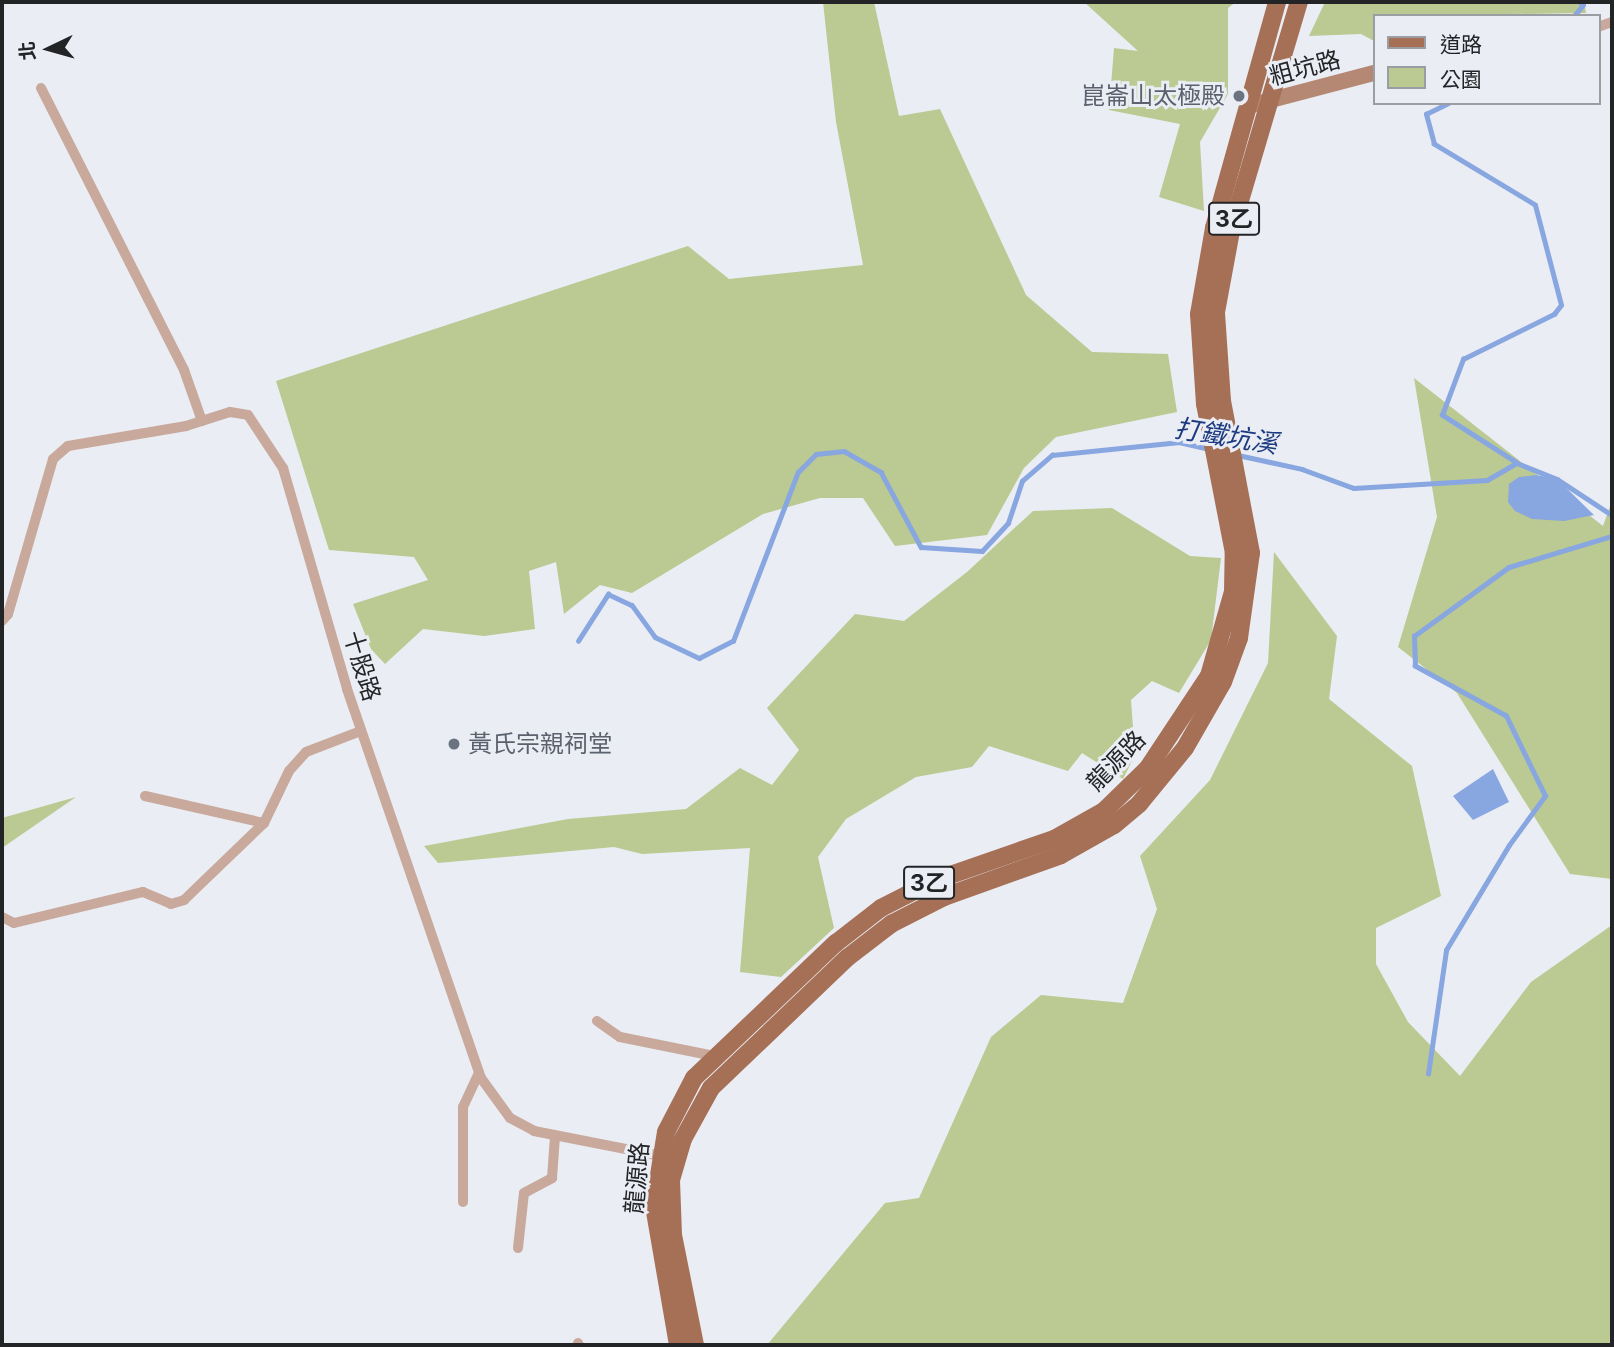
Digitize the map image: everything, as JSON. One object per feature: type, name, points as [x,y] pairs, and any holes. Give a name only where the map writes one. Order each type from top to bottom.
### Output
[{"type":"main road","name":"龍源路","points":[[678,1345],[654,1206],[679,1102],[714,1056],[836,943],[881,908],[936,880],[1079,827],[1148,768],[1191,708],[1224,635],[1233,592],[1234,553],[1220,449],[1200,361],[1199,314],[1214,228],[1277,2]]},
{"type":"main road","name":"3乙","points":[[695,1345],[673,1235],[671,1181],[667,1157],[696,1110],[729,1067],[866,942],[944,897],[1088,842],[1114,825],[1162,779],[1206,716],[1239,638],[1251,553],[1235,464],[1220,449],[1217,359],[1221,273],[1298,2]]},
{"type":"street","name":"粗坑路","points":[[1248,106],[1372,74]]},
{"type":"street","points":[[41,88],[184,370],[202,421]]},
{"type":"street","name":"十股路","points":[[2,621],[8,614],[53,459],[68,446],[202,421],[230,412],[248,415],[283,468],[360,731],[479,1073],[510,1118],[555,1136],[667,1157]]},
{"type":"street","points":[[2,917],[14,923],[143,892],[171,904],[184,900],[264,823],[289,772],[306,752],[360,731]]},
{"type":"street","points":[[145,796],[264,823]]},
{"type":"street","points":[[597,1021],[620,1037],[714,1056]]},
{"type":"street","points":[[463,1202],[463,1107],[479,1073]]},
{"type":"street","points":[[518,1248],[524,1192],[552,1178],[555,1136]]},
{"type":"green space","points":[[823,2],[874,2],[899,116],[940,109],[1026,295],[1092,352],[1168,354],[1177,412],[1056,437],[1024,468],[987,535],[895,546],[863,498],[820,498],[763,514],[632,593],[600,585],[564,614],[556,562],[529,571],[535,629],[484,636],[423,629],[385,664],[371,649],[353,604],[428,580],[414,557],[329,550],[276,381],[688,246],[729,279],[863,265],[836,122]]},
{"type":"green space","points":[[1084,2],[1236,2],[1228,8],[1228,94],[1200,142],[1204,211],[1159,197],[1180,124],[1109,110],[1114,48],[1138,51]]},
{"type":"green space","points":[[1325,2],[1584,2],[1586,13],[1372,14],[1372,40],[1361,34],[1309,36]]},
{"type":"green space","points":[[1414,378],[1603,526],[1612,501],[1612,879],[1570,874],[1457,693],[1398,647],[1437,517]]},
{"type":"green space","points":[[1112,508],[1190,556],[1221,558],[1211,640],[1179,693],[1152,681],[1131,700],[1135,755],[1123,779],[1082,753],[1068,771],[989,746],[972,767],[916,777],[846,819],[818,857],[834,928],[781,977],[740,972],[750,848],[642,854],[614,847],[438,863],[424,846],[568,819],[686,809],[740,768],[772,785],[799,750],[767,708],[855,614],[904,621],[967,572],[1033,511]]},
{"type":"green space","points":[[1274,552],[1337,636],[1329,699],[1412,766],[1441,896],[1376,928],[1376,964],[1408,1022],[1460,1076],[1531,982],[1612,925],[1612,1345],[767,1345],[885,1203],[919,1198],[991,1037],[1041,995],[1123,1003],[1157,909],[1140,856],[1210,780],[1268,663]]},
{"type":"green space","points":[[76,797],[2,848],[2,818]]},
{"type":"water","points":[[1536,475],[1557,479],[1594,515],[1564,521],[1532,519],[1515,511],[1508,502],[1509,484],[1519,477]]},
{"type":"water","points":[[1493,769],[1509,802],[1473,820],[1453,796]]},
{"type":"waterway","name":"打鐵坑溪","points":[[1576,14],[1583,5],[1579,2]]},
{"type":"waterway","name":"打鐵坑溪","points":[[1238,455],[1302,469],[1354,488],[1487,480],[1517,463],[1442,415],[1463,359],[1554,314],[1561,305],[1535,205],[1434,144],[1426,114],[1445,105]]},
{"type":"waterway","name":"打鐵坑溪","points":[[578,641],[608,594],[632,605],[655,637],[699,658],[733,641],[798,472],[816,454],[844,451],[881,472],[921,547],[982,551],[1008,523],[1022,481],[1052,455],[1179,442],[1209,449]]},
{"type":"waterway","points":[[1517,463],[1557,479],[1612,515]]},
{"type":"waterway","points":[[1428,1074],[1446,950],[1509,845],[1545,796],[1506,716],[1415,666],[1414,636],[1509,567],[1612,536]]},
{"type":"place","name":"崑崙山太極殿","points":[[1239,96]]},
{"type":"place","name":"黃氏宗親祠堂","points":[[454,744]]}]
